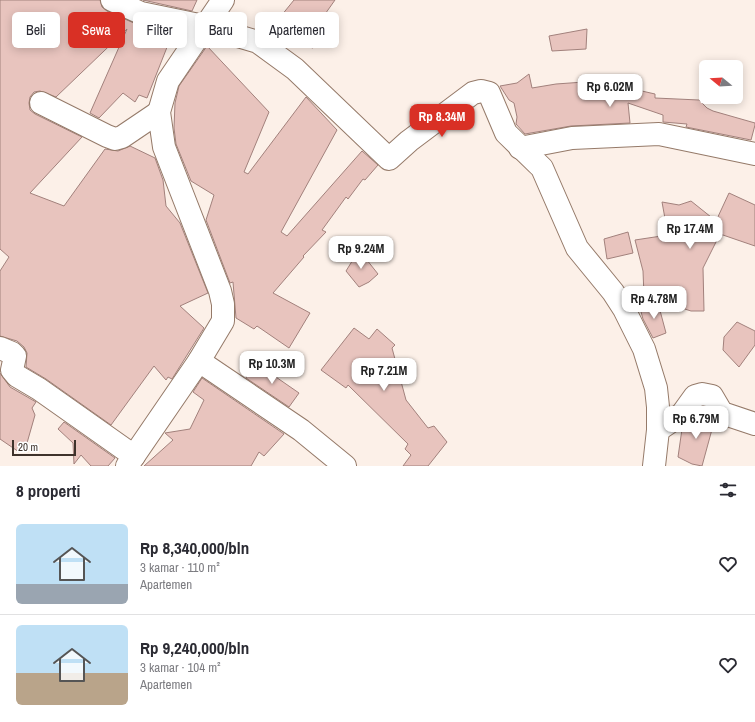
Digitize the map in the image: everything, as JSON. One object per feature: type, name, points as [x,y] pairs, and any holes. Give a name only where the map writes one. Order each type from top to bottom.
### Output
[{"type":"street","points":[[112,0],[142,13],[195,24]]},
{"type":"street","points":[[214,12],[223,0]]},
{"type":"street","points":[[247,38],[264,46],[295,69],[389,158],[467,98],[481,91],[487,92],[491,95],[506,132],[520,148],[542,168],[577,248],[613,292],[644,350],[656,388],[658,430],[654,466]]},
{"type":"street","points":[[0,348],[12,353],[15,356],[12,370],[17,376],[39,389],[131,461],[199,361],[223,321],[223,304],[220,291],[164,147],[159,112],[168,81],[195,40]]},
{"type":"street","points":[[40,103],[115,139],[122,137],[159,112]]},
{"type":"street","points":[[520,148],[572,138],[659,134],[755,154]]},
{"type":"street","points":[[199,361],[301,430],[346,466]]},
{"type":"street","points":[[658,430],[682,414],[695,396],[702,394],[712,396],[722,413],[755,424]]},
{"type":"building","points":[[0,0],[100,0],[102,7],[109,12],[68,12],[68,48],[107,48],[56,97],[40,91],[34,92],[30,97],[30,110],[35,114],[82,137],[30,193],[64,206],[105,149],[118,151],[130,146],[155,158],[163,180],[166,206],[180,223],[208,293],[180,306],[204,328],[172,379],[168,377],[166,380],[154,366],[111,425],[46,379],[26,367],[27,353],[24,347],[17,341],[0,336],[0,271],[9,257],[0,249]]},
{"type":"building","points":[[143,0],[197,0],[192,11]]},
{"type":"building","points":[[294,0],[335,0],[327,12],[284,12]]},
{"type":"building","points":[[125,19],[133,23],[133,48],[167,48],[147,98],[139,95],[135,102],[123,93],[99,118],[90,113],[119,48],[125,48],[125,34],[127,29],[125,31]]},
{"type":"building","points":[[587,29],[586,49],[552,51],[549,36]]},
{"type":"building","points":[[206,48],[209,48],[269,112],[244,172],[248,174],[306,97],[337,130],[281,232],[287,236],[362,151],[378,165],[365,180],[363,179],[348,199],[346,197],[322,230],[326,232],[303,256],[304,257],[273,293],[310,313],[289,348],[257,326],[254,329],[236,318],[233,282],[230,283],[206,220],[214,195],[191,181],[176,144],[174,128],[175,103],[179,86]]},
{"type":"building","points":[[529,74],[532,88],[556,84],[598,81],[655,94],[655,98],[699,100],[699,104],[703,104],[713,111],[755,123],[755,125],[751,140],[686,127],[687,124],[663,122],[663,115],[628,103],[630,123],[571,126],[525,134],[516,124],[517,117],[514,103],[509,100],[500,86],[517,83]]},
{"type":"building","points":[[729,193],[755,205],[755,246],[720,234],[703,268],[704,311],[691,311],[644,296],[643,271],[635,240],[668,235],[662,202],[679,205],[691,201],[716,221]]},
{"type":"building","points":[[628,232],[633,253],[607,259],[604,239]]},
{"type":"building","points":[[359,250],[378,274],[369,282],[359,287],[346,271]]},
{"type":"building","points":[[658,303],[666,333],[653,338],[643,319],[640,308]]},
{"type":"building","points":[[737,322],[755,331],[755,345],[739,367],[723,350],[724,337]]},
{"type":"building","points":[[354,328],[369,339],[377,329],[395,345],[392,348],[406,400],[428,428],[434,426],[447,442],[428,466],[403,466],[411,455],[405,449],[408,444],[348,385],[346,388],[321,370]]},
{"type":"building","points":[[253,363],[274,373],[273,375],[299,393],[289,407],[246,378]]},
{"type":"building","points":[[0,373],[10,387],[36,402],[32,408],[35,415],[27,443],[19,452],[0,439]]},
{"type":"building","points":[[202,378],[284,434],[264,456],[259,452],[251,466],[144,466],[173,440],[165,433],[190,429],[204,400],[193,392]]},
{"type":"building","points":[[697,415],[711,418],[714,422],[702,466],[692,464],[678,457],[682,429],[692,422]]},
{"type":"building","points":[[64,422],[115,458],[108,466],[91,466],[81,455],[74,464],[73,443],[58,429]]}]
